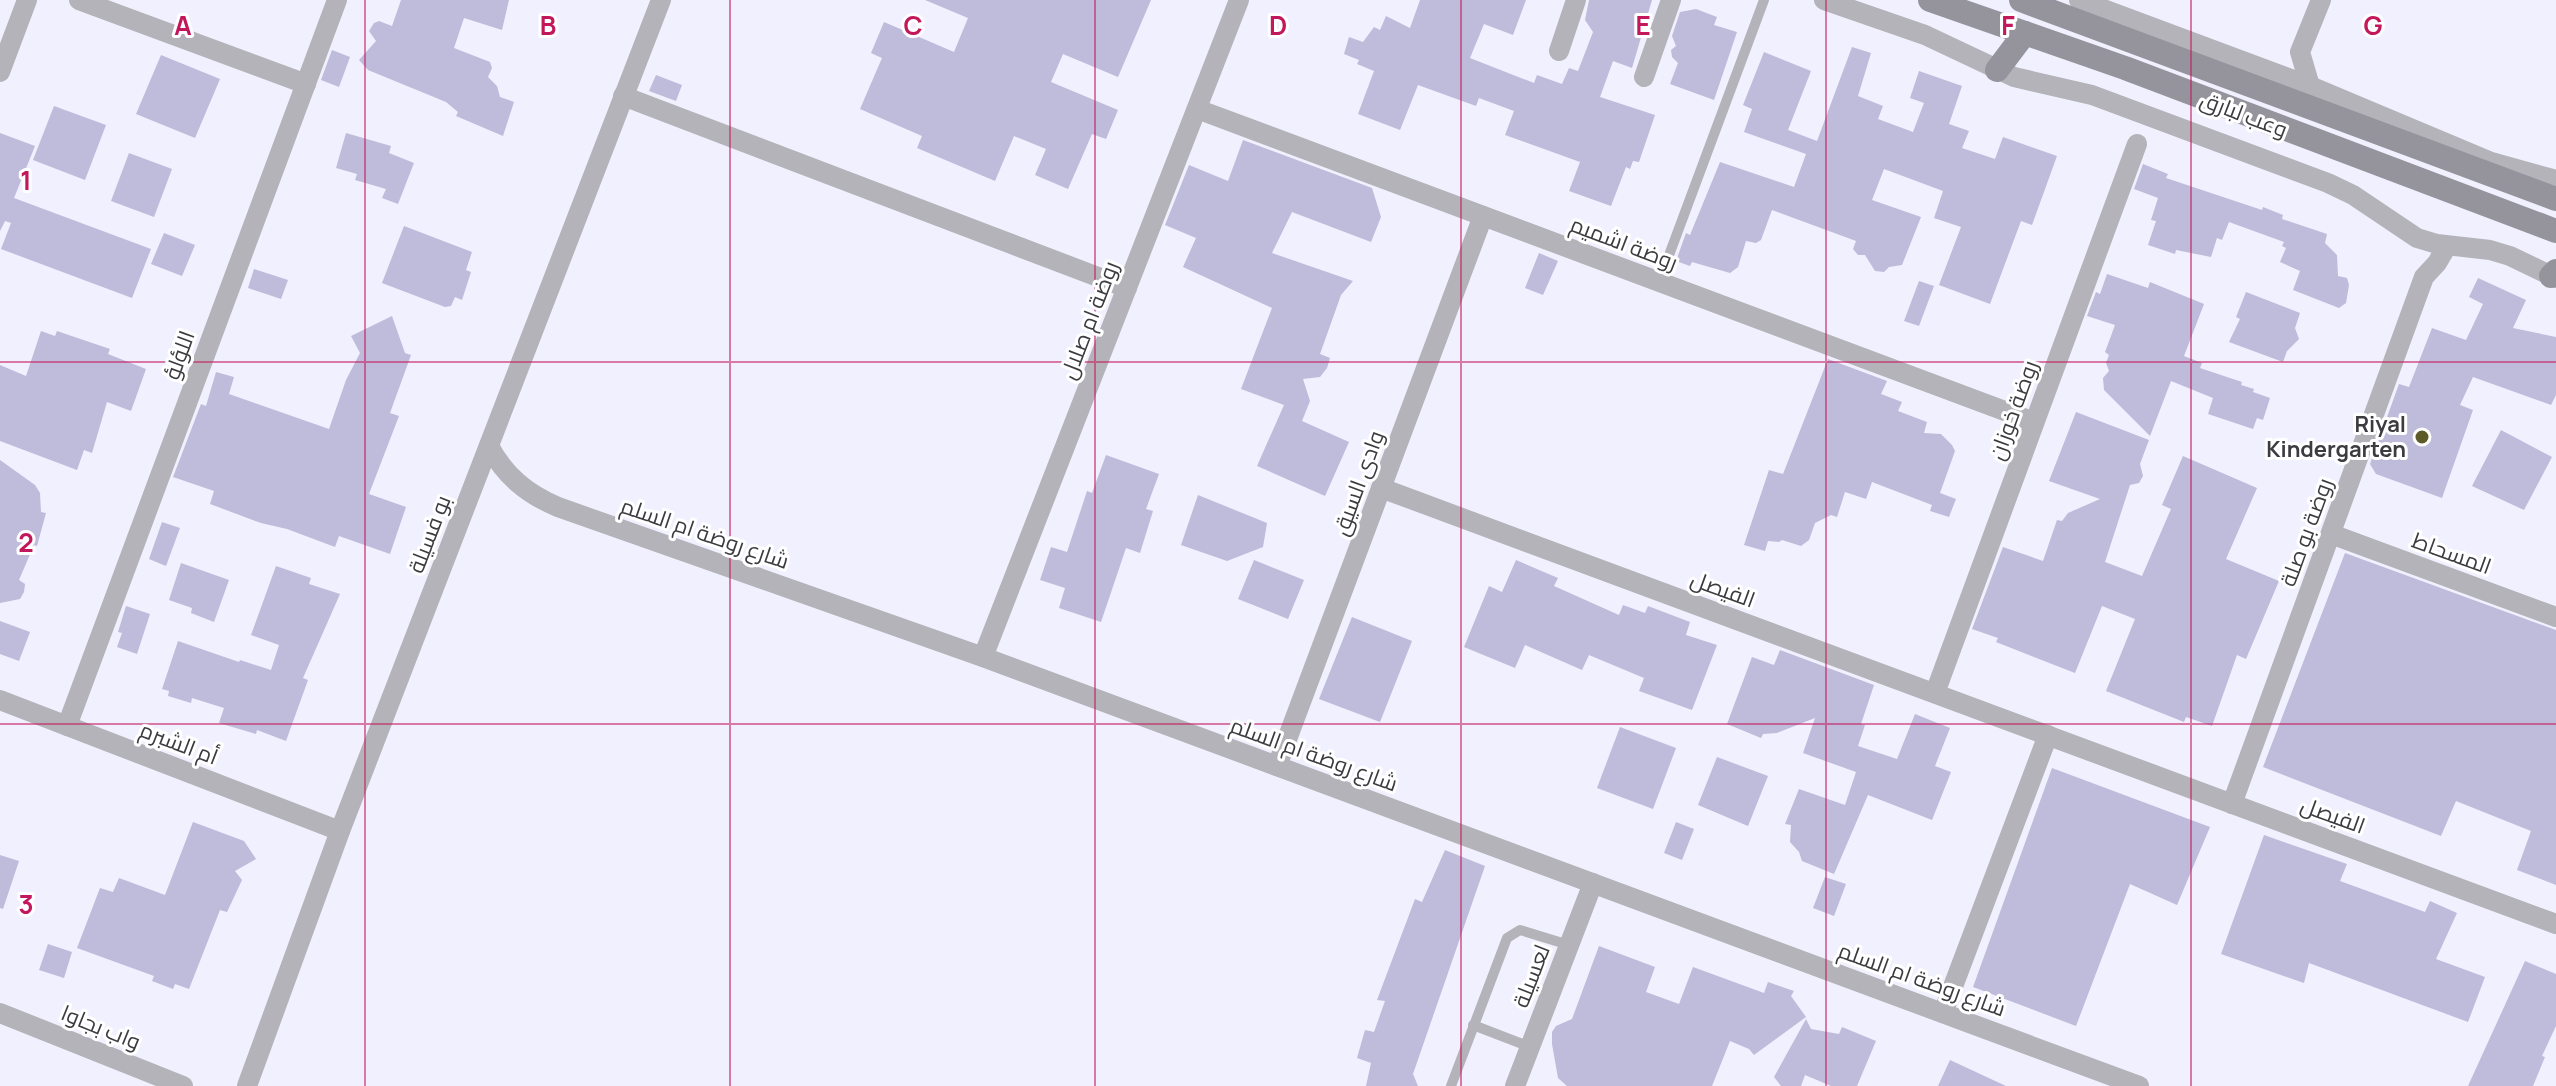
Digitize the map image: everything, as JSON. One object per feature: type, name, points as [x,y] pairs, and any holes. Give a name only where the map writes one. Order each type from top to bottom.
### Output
[{"type":"street","points":[[0,72],[27,0]]},
{"type":"street","points":[[79,0],[306,84]]},
{"type":"street","name":"اللؤلؤ","points":[[67,726],[337,0]]},
{"type":"street","name":"بو فسيلة","points":[[247,1086],[340,831],[661,0]]},
{"type":"street","name":"روضة ام صلال","points":[[983,657],[1239,0]]},
{"type":"street","points":[[1559,51],[1576,0]]},
{"type":"street","points":[[1644,77],[1671,0]]},
{"type":"street","points":[[1824,0],[1925,35],[1997,70],[2026,80],[2071,88],[2328,183],[2353,195],[2417,238],[2447,246],[2490,250],[2554,275]]},
{"type":"street","name":"وعب لبارق","points":[[1930,0],[2556,231]]},
{"type":"street","points":[[2079,0],[2266,68],[2491,162],[2556,180]]},
{"type":"street","points":[[2310,86],[2300,52],[2321,0]]},
{"type":"street","name":"وعب لبارق","points":[[2039,2],[2556,199]]},
{"type":"street","points":[[1997,70],[2025,33]]},
{"type":"street","points":[[2266,68],[2300,52]]},
{"type":"street","points":[[623,96],[1127,288]]},
{"type":"street","name":"روضة اشميم","points":[[1197,109],[2034,422]]},
{"type":"street","points":[[2131,109],[2130,127],[2137,144],[2152,135],[2161,120]]},
{"type":"street","name":"روضة خوزان","points":[[1935,693],[2137,144]]},
{"type":"street","name":"وادى السيق","points":[[1277,766],[1483,216]]},
{"type":"street","points":[[2417,238],[2424,277]]},
{"type":"street","points":[[2424,277],[2447,246]]},
{"type":"street","name":"روضة بو صلة","points":[[2232,804],[2424,277]]},
{"type":"street","name":"شارع روضة ام السلم","points":[[489,446],[518,483],[544,501],[983,657],[2139,1086]]},
{"type":"street","name":"الفيصل","points":[[1381,488],[2556,924]]},
{"type":"street","name":"المسحاط","points":[[2331,534],[2556,617]]},
{"type":"street","name":"أم الشبرم","points":[[0,700],[340,831]]},
{"type":"street","points":[[1943,1013],[2048,735]]},
{"type":"street","name":"لعسيلة","points":[[1515,1086],[1593,883]]},
{"type":"street","name":"واب بجاوا","points":[[0,1013],[183,1086]]},
{"type":"lane","points":[[1659,282],[1764,0]]},
{"type":"lane","points":[[1451,1086],[1504,945],[1513,933],[1528,931],[1569,945]]},
{"type":"lane","points":[[1473,1025],[1530,1047]]},
{"type":"building","points":[[401,0],[509,0],[502,30],[464,18],[454,48],[490,62],[492,68],[488,77],[497,86],[500,97],[514,102],[503,136],[456,116],[458,112],[446,102],[368,70],[359,60],[376,41],[369,31],[374,23],[379,21],[392,26]]},
{"type":"building","points":[[925,0],[1151,0],[1118,77],[1063,54],[1051,82],[1118,110],[1106,139],[1092,134],[1068,189],[1035,175],[1046,149],[1014,136],[995,181],[917,148],[922,136],[860,109],[882,58],[871,53],[884,22],[954,52],[968,18]]},
{"type":"building","points":[[1420,0],[1526,0],[1513,35],[1484,24],[1470,58],[1534,83],[1537,75],[1562,84],[1569,68],[1578,71],[1593,32],[1585,20],[1589,0],[1652,0],[1632,68],[1613,61],[1600,97],[1655,115],[1639,162],[1633,161],[1630,169],[1626,167],[1611,206],[1569,191],[1580,162],[1505,135],[1514,111],[1479,98],[1476,106],[1418,85],[1400,130],[1358,114],[1374,71],[1344,54],[1349,37],[1363,42],[1374,27],[1380,30],[1386,16],[1410,28]]},
{"type":"building","points":[[1696,9],[1717,17],[1714,25],[1737,32],[1714,100],[1670,84],[1678,63],[1672,57],[1671,50],[1676,46],[1672,36],[1680,12]]},
{"type":"building","points":[[1852,47],[1871,53],[1858,96],[1883,106],[1878,119],[1913,132],[1924,103],[1910,98],[1919,71],[1962,86],[1949,124],[1969,131],[1962,148],[1995,159],[2003,137],[2057,156],[2032,225],[2021,221],[1990,304],[1939,285],[1961,227],[1934,218],[1943,191],[1884,169],[1872,200],[1921,217],[1902,265],[1889,267],[1884,272],[1875,271],[1865,255],[1858,255],[1853,249],[1856,241],[1772,210],[1761,240],[1756,243],[1746,241],[1738,267],[1730,273],[1692,262],[1690,266],[1676,261],[1720,162],[1794,187],[1806,154],[1744,132],[1752,109],[1743,105],[1764,52],[1811,71],[1788,130],[1817,141]]},
{"type":"building","points":[[332,50],[350,57],[339,87],[321,80]]},
{"type":"building","points":[[161,55],[220,79],[195,138],[136,114]]},
{"type":"building","points":[[656,75],[682,85],[676,101],[649,91]]},
{"type":"building","points":[[54,106],[106,125],[85,180],[33,160]]},
{"type":"building","points":[[0,133],[35,146],[14,198],[151,249],[132,298],[1,249],[11,223],[5,221],[0,231]]},
{"type":"building","points":[[346,133],[391,146],[389,153],[414,163],[398,204],[382,198],[386,189],[355,180],[357,174],[336,168]]},
{"type":"building","points":[[1243,140],[1372,188],[1381,217],[1371,242],[1292,212],[1272,253],[1353,281],[1341,295],[1320,354],[1330,358],[1327,368],[1320,377],[1303,379],[1310,401],[1302,421],[1349,442],[1325,496],[1257,466],[1284,405],[1241,389],[1272,308],[1183,267],[1196,238],[1165,225],[1189,165],[1228,181]]},
{"type":"building","points":[[129,153],[172,169],[154,217],[111,201]]},
{"type":"building","points":[[2143,164],[2168,174],[2166,178],[2262,210],[2263,207],[2283,215],[2282,219],[2327,234],[2325,243],[2337,255],[2338,276],[2347,278],[2349,285],[2346,303],[2339,308],[2293,290],[2300,271],[2280,262],[2286,248],[2282,246],[2284,242],[2229,222],[2222,240],[2217,238],[2211,257],[2176,250],[2175,254],[2148,245],[2156,221],[2151,220],[2158,198],[2134,189]]},
{"type":"building","points":[[404,226],[472,252],[466,270],[471,272],[462,300],[455,297],[451,306],[445,307],[382,283]]},
{"type":"building","points":[[164,233],[195,245],[182,276],[151,264]]},
{"type":"building","points":[[1539,253],[1558,261],[1543,295],[1525,288]]},
{"type":"building","points":[[254,269],[288,280],[281,299],[248,288]]},
{"type":"building","points":[[2107,274],[2148,288],[2150,282],[2204,304],[2184,356],[2202,363],[2200,368],[2242,382],[2241,385],[2254,389],[2253,392],[2270,398],[2263,420],[2257,418],[2253,429],[2208,414],[2213,398],[2171,381],[2150,436],[2104,390],[2103,378],[2109,371],[2106,363],[2109,355],[2105,352],[2115,325],[2087,316]]},
{"type":"building","points":[[2478,278],[2526,300],[2513,328],[2556,337],[2556,395],[2551,405],[2473,377],[2460,405],[2473,410],[2442,498],[2376,474],[2370,464],[2399,384],[2409,387],[2432,328],[2466,340],[2483,304],[2469,297]]},
{"type":"building","points":[[1919,281],[1934,286],[1919,326],[1904,321]]},
{"type":"building","points":[[2246,292],[2300,313],[2295,328],[2299,339],[2287,351],[2283,362],[2229,342],[2240,319],[2236,317]]},
{"type":"building","points":[[392,316],[405,353],[411,355],[390,413],[399,416],[369,494],[406,507],[390,554],[339,536],[335,547],[261,523],[210,504],[214,491],[173,477],[201,404],[206,406],[216,372],[234,377],[229,394],[329,429],[346,380],[360,353],[351,336]]},
{"type":"building","points":[[41,331],[55,336],[57,331],[110,349],[108,354],[146,369],[131,411],[107,402],[92,453],[84,450],[77,470],[0,441],[0,365],[26,376]]},
{"type":"building","points":[[1828,359],[1887,381],[1881,394],[1902,402],[1898,411],[1927,422],[1924,433],[1941,434],[1952,445],[1955,451],[1940,493],[1956,499],[1949,517],[1930,511],[1932,505],[1872,482],[1866,499],[1845,492],[1837,517],[1831,515],[1815,523],[1809,540],[1801,546],[1782,540],[1768,541],[1765,551],[1744,545],[1769,470],[1783,474]]},
{"type":"building","points":[[2076,412],[2149,440],[2140,464],[2143,476],[2139,483],[2130,485],[2105,562],[2142,576],[2171,509],[2162,505],[2183,456],[2257,488],[2226,559],[2279,581],[2246,659],[2237,655],[2212,726],[2186,717],[2184,722],[2106,691],[2135,619],[2102,606],[2075,673],[1996,642],[1998,638],[1972,629],[2003,547],[2043,561],[2057,520],[2062,521],[2068,513],[2100,499],[2049,481]]},
{"type":"building","points":[[2501,430],[2552,457],[2524,510],[2472,486]]},
{"type":"building","points":[[1106,455],[1159,474],[1146,509],[1153,511],[1140,553],[1126,548],[1101,622],[1059,608],[1065,588],[1040,580],[1051,547],[1067,552],[1087,491],[1092,493]]},
{"type":"building","points":[[0,460],[35,485],[40,493],[41,512],[46,513],[37,546],[34,545],[19,580],[25,584],[24,592],[20,599],[0,603]]},
{"type":"building","points":[[1198,495],[1267,523],[1263,547],[1227,561],[1181,545]]},
{"type":"building","points":[[162,522],[180,528],[166,566],[149,559]]},
{"type":"building","points":[[2345,553],[2556,630],[2556,885],[2517,870],[2531,831],[2456,801],[2441,836],[2263,767]]},
{"type":"building","points":[[1254,560],[1304,580],[1288,619],[1238,599]]},
{"type":"building","points":[[1516,560],[1558,578],[1554,586],[1619,615],[1623,605],[1645,613],[1648,606],[1690,622],[1686,635],[1717,645],[1692,710],[1639,691],[1644,678],[1589,655],[1582,670],[1525,645],[1515,668],[1464,647],[1489,586],[1502,592]]},
{"type":"building","points":[[181,563],[229,580],[214,622],[191,613],[192,608],[169,600]]},
{"type":"building","points":[[276,566],[311,578],[309,584],[340,594],[303,678],[308,680],[286,741],[257,730],[256,734],[219,723],[224,708],[192,698],[191,703],[168,696],[169,691],[162,689],[178,641],[271,670],[279,645],[251,635]]},
{"type":"building","points":[[126,606],[150,614],[137,654],[117,647]]},
{"type":"building","points":[[1352,617],[1412,641],[1380,722],[1319,699]]},
{"type":"building","points":[[0,621],[30,632],[19,661],[0,654]]},
{"type":"building","points":[[1780,650],[1874,685],[1861,724],[1865,725],[1858,746],[1897,759],[1915,714],[1950,728],[1935,766],[1951,772],[1932,820],[1868,795],[1834,874],[1802,861],[1790,842],[1791,825],[1785,824],[1799,789],[1845,805],[1856,772],[1803,753],[1815,718],[1777,733],[1763,734],[1761,738],[1727,724],[1752,657],[1774,665]]},
{"type":"building","points":[[1620,727],[1676,748],[1653,809],[1597,788]]},
{"type":"building","points":[[1717,757],[1768,776],[1748,826],[1698,805]]},
{"type":"building","points":[[2052,768],[2210,827],[2177,905],[2130,884],[2076,1026],[1973,987]]},
{"type":"building","points":[[193,822],[244,841],[256,859],[235,871],[242,880],[227,912],[220,910],[189,989],[175,984],[173,989],[152,981],[154,976],[77,948],[100,888],[113,892],[119,878],[165,895]]},
{"type":"building","points":[[1676,822],[1694,829],[1682,860],[1664,853]]},
{"type":"building","points":[[2264,835],[2347,864],[2340,881],[2425,912],[2430,901],[2457,913],[2436,959],[2485,977],[2468,1022],[2309,963],[2304,983],[2221,954]]},
{"type":"building","points":[[1445,850],[1485,866],[1413,1074],[1418,1086],[1366,1086],[1371,1063],[1357,1058],[1365,1030],[1374,1032],[1385,1001],[1377,1000],[1415,899],[1422,902]]},
{"type":"building","points":[[0,855],[19,861],[3,909],[0,908]]},
{"type":"building","points":[[1825,877],[1846,884],[1834,916],[1813,908]]},
{"type":"building","points":[[48,944],[72,952],[64,978],[39,970]]},
{"type":"building","points":[[1599,946],[1655,967],[1646,992],[1679,1004],[1693,967],[1764,993],[1768,982],[1794,991],[1791,996],[1806,1017],[1754,1055],[1749,1049],[1730,1041],[1712,1086],[1567,1086],[1558,1078],[1552,1032],[1556,1026],[1572,1019]]},
{"type":"building","points":[[2525,961],[2556,974],[2556,1026],[2533,1086],[2468,1086]]},
{"type":"building","points":[[1806,1019],[1811,1029],[1839,1034],[1842,1027],[1876,1041],[1857,1086],[1831,1086],[1805,1075],[1801,1086],[1781,1086],[1774,1077]]},
{"type":"building","points":[[1950,1060],[2006,1086],[1938,1086]]},
{"type":"place","name":"Riyal Kindergarten","points":[[2422,437]]}]
